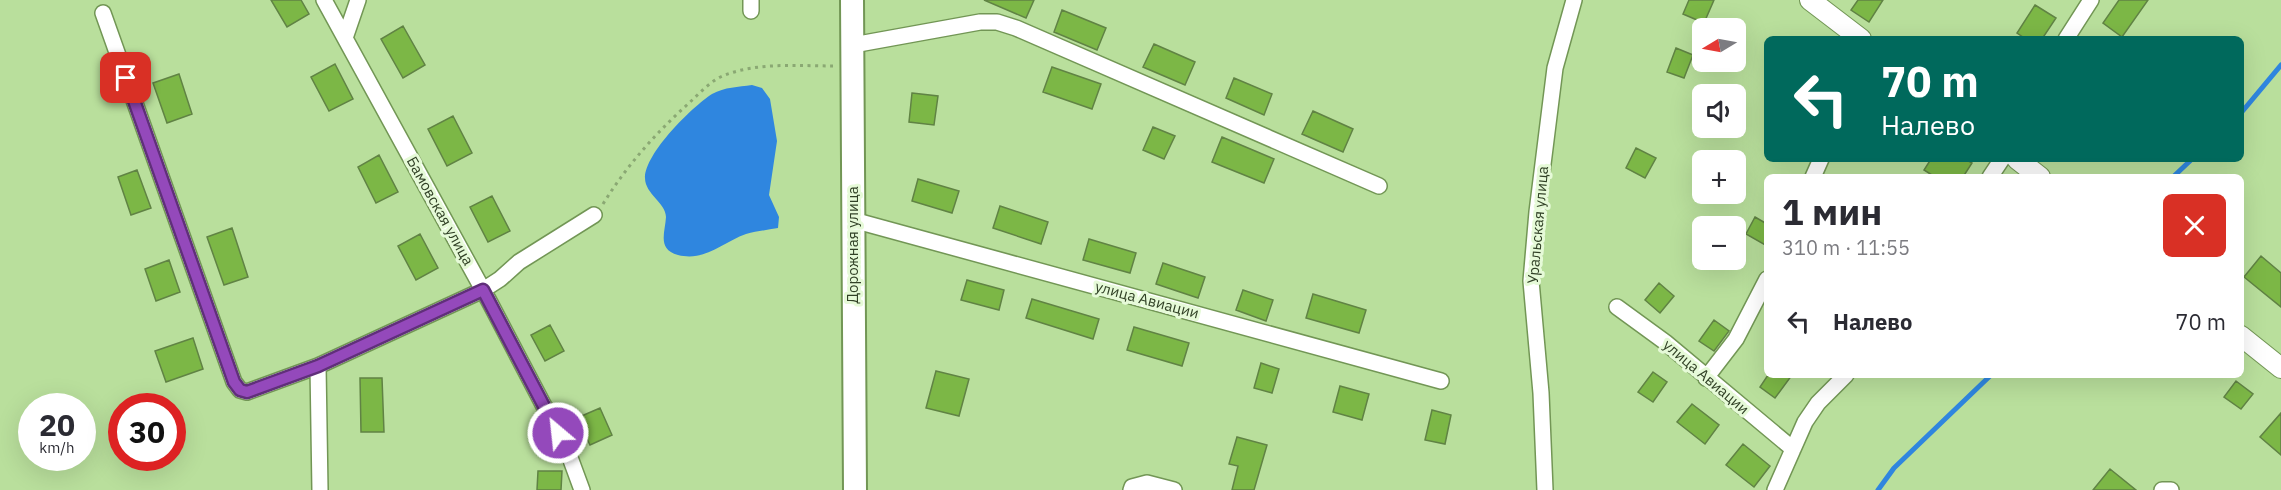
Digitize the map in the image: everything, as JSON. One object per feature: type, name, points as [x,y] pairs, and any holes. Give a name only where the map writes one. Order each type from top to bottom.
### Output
[{"type":"highway","name":"Дорожная улица","points":[[852,0],[855,490]]},
{"type":"main road","points":[[1810,0],[1857,36]]},
{"type":"main road","points":[[2021,162],[2036,174]]},
{"type":"main road","points":[[2244,338],[2281,368]]},
{"type":"street","name":"Бамовская улица","points":[[324,0],[483,290],[568,452],[582,490]]},
{"type":"street","points":[[345,38],[358,0]]},
{"type":"street","name":"Уральская улица","points":[[1545,490],[1541,393],[1531,281],[1555,68],[1574,0]]},
{"type":"street","points":[[2068,36],[2091,0]]},
{"type":"street","points":[[103,13],[234,382],[240,390],[247,392],[318,366],[483,290],[519,262],[594,215]]},
{"type":"street","points":[[853,55],[962,24],[998,22],[1379,186]]},
{"type":"street","name":"улица Авиации","points":[[853,220],[1441,381]]},
{"type":"street","points":[[1706,378],[1736,339],[1764,285]]},
{"type":"street","name":"улица Авиации","points":[[1617,307],[1665,342],[1793,449]]},
{"type":"street","points":[[318,366],[320,490]]},
{"type":"street","points":[[1775,490],[1805,422],[1818,403],[1843,378]]},
{"type":"street","points":[[1131,490],[1132,487],[1147,483],[1174,490]]},
{"type":"street","points":[[2162,490],[2171,490]]},
{"type":"path","points":[[594,215],[633,159],[673,117],[718,79],[737,71],[853,55]]},
{"type":"water","points":[[752,85],[762,88],[770,99],[777,141],[769,195],[779,217],[778,228],[746,234],[697,256],[678,255],[671,252],[667,249],[664,240],[665,212],[646,184],[647,168],[661,144],[703,100],[722,90]]},
{"type":"building","points":[[271,0],[301,0],[309,14],[287,27]]},
{"type":"building","points":[[984,0],[1034,0],[1026,18]]},
{"type":"building","points":[[1689,0],[1714,0],[1706,18],[1692,18],[1683,14]]},
{"type":"building","points":[[1858,0],[1883,0],[1869,22],[1851,10]]},
{"type":"building","points":[[2119,0],[2148,0],[2123,36],[2103,23]]},
{"type":"building","points":[[2035,5],[2056,18],[2044,36],[2022,36],[2017,33]]},
{"type":"building","points":[[1062,10],[1106,28],[1097,50],[1054,32]]},
{"type":"building","points":[[403,26],[425,65],[403,78],[381,39]]},
{"type":"building","points":[[1154,44],[1195,62],[1185,85],[1143,67]]},
{"type":"building","points":[[1676,48],[1692,55],[1684,78],[1667,72]]},
{"type":"building","points":[[335,64],[353,99],[329,111],[311,77]]},
{"type":"building","points":[[1052,67],[1101,84],[1092,109],[1043,92]]},
{"type":"building","points":[[179,74],[192,114],[167,123],[153,83]]},
{"type":"building","points":[[1234,78],[1272,94],[1264,115],[1226,98]]},
{"type":"building","points":[[912,93],[938,96],[934,125],[909,122]]},
{"type":"building","points":[[1313,111],[1353,129],[1343,152],[1302,134]]},
{"type":"building","points":[[453,116],[472,153],[447,166],[428,129]]},
{"type":"building","points":[[1153,127],[1175,136],[1164,159],[1143,150]]},
{"type":"building","points":[[1222,137],[1274,159],[1264,183],[1212,162]]},
{"type":"building","points":[[1636,148],[1656,158],[1645,178],[1626,168]]},
{"type":"building","points":[[379,155],[398,192],[376,203],[358,167]]},
{"type":"building","points":[[1929,162],[1972,163],[1965,174],[1930,174],[1924,170]]},
{"type":"building","points":[[137,170],[151,208],[131,215],[118,177]]},
{"type":"building","points":[[918,179],[959,191],[952,213],[912,201]]},
{"type":"building","points":[[492,196],[510,231],[488,242],[470,207]]},
{"type":"building","points":[[1000,206],[1048,222],[1041,244],[993,228]]},
{"type":"building","points":[[1755,217],[1764,222],[1764,244],[1746,234]]},
{"type":"building","points":[[232,228],[248,277],[224,285],[207,237]]},
{"type":"building","points":[[420,234],[438,268],[416,280],[398,246]]},
{"type":"building","points":[[1089,239],[1136,253],[1130,273],[1083,260]]},
{"type":"building","points":[[2261,256],[2281,273],[2281,307],[2244,277]]},
{"type":"building","points":[[169,260],[180,292],[156,301],[145,269]]},
{"type":"building","points":[[1163,263],[1205,277],[1198,298],[1156,284]]},
{"type":"building","points":[[967,280],[1004,290],[999,310],[961,300]]},
{"type":"building","points":[[1659,283],[1674,296],[1660,313],[1645,300]]},
{"type":"building","points":[[1243,290],[1273,300],[1266,321],[1236,310]]},
{"type":"building","points":[[1313,294],[1366,310],[1359,333],[1306,318]]},
{"type":"building","points":[[1032,299],[1099,319],[1093,339],[1026,318]]},
{"type":"building","points":[[1714,320],[1729,331],[1714,351],[1699,341]]},
{"type":"building","points":[[550,325],[564,351],[545,361],[531,335]]},
{"type":"building","points":[[1134,327],[1189,343],[1182,366],[1127,350]]},
{"type":"building","points":[[193,338],[203,369],[166,382],[155,351]]},
{"type":"building","points":[[1261,363],[1279,369],[1272,393],[1254,388]]},
{"type":"building","points":[[936,371],[969,379],[959,416],[926,408]]},
{"type":"building","points":[[1653,372],[1667,382],[1653,402],[1638,392]]},
{"type":"building","points":[[360,378],[382,378],[384,432],[361,432]]},
{"type":"building","points":[[1766,378],[1790,378],[1775,398],[1760,387]]},
{"type":"building","points":[[2236,381],[2253,394],[2241,409],[2224,397]]},
{"type":"building","points":[[1340,386],[1369,394],[1362,420],[1333,412]]},
{"type":"building","points":[[1692,404],[1719,425],[1705,444],[1677,422]]},
{"type":"building","points":[[600,408],[612,435],[590,445],[577,418]]},
{"type":"building","points":[[1432,410],[1451,415],[1445,444],[1425,440]]},
{"type":"building","points":[[2281,413],[2281,455],[2260,437]]},
{"type":"building","points":[[1237,437],[1267,445],[1254,490],[1232,490],[1238,466],[1229,464]]},
{"type":"building","points":[[1743,444],[1770,466],[1754,487],[1726,465]]},
{"type":"building","points":[[2110,469],[2136,490],[2093,490]]},
{"type":"building","points":[[538,471],[562,471],[561,490],[537,490]]},
{"type":"waterway","points":[[2244,109],[2281,65]]},
{"type":"waterway","points":[[2176,174],[2189,162]]},
{"type":"waterway","points":[[1878,490],[1894,468],[1988,378]]},
{"type":"route","points":[[126,78],[234,382],[240,390],[247,392],[318,366],[483,290],[558,433]]}]
